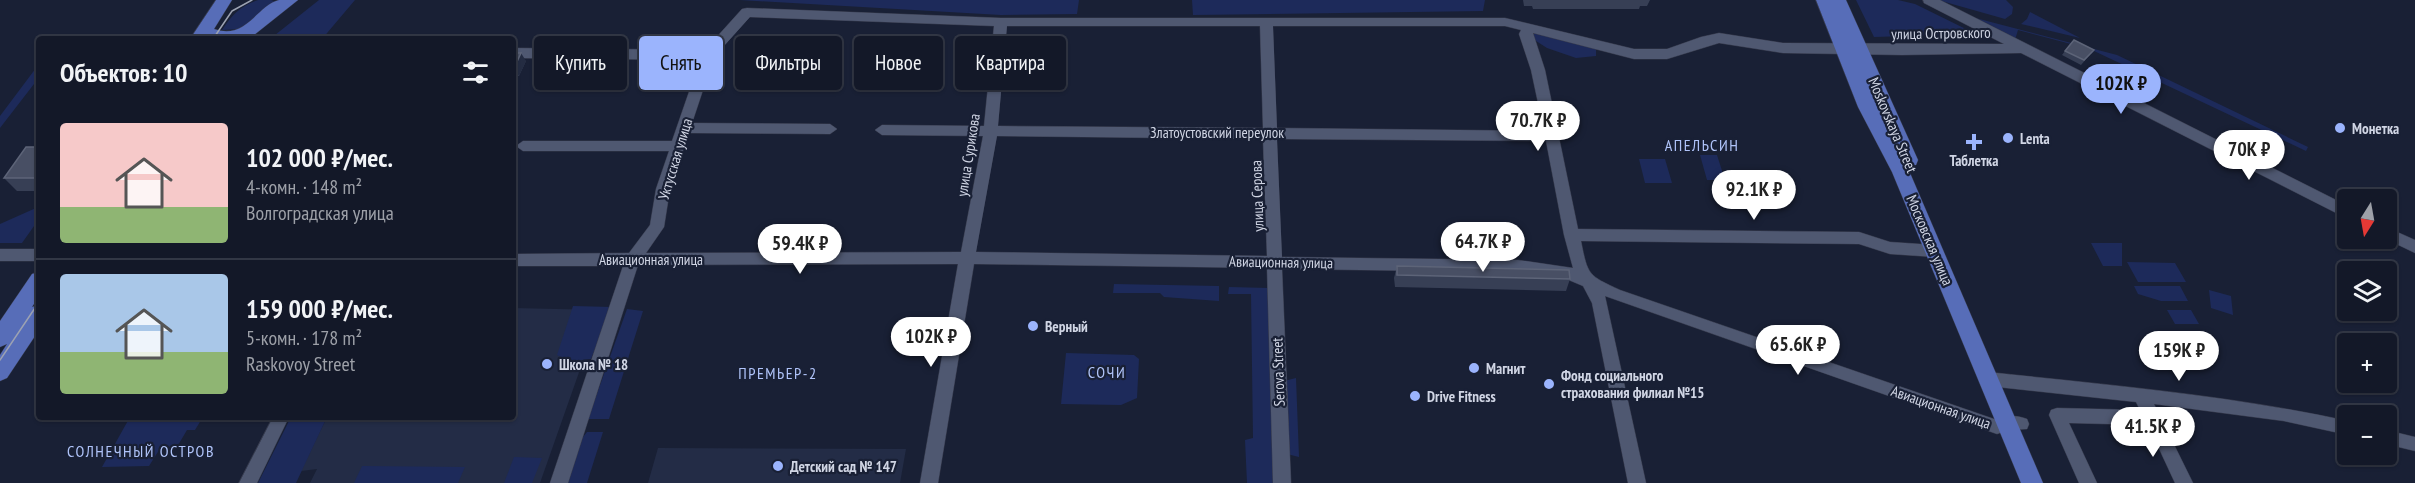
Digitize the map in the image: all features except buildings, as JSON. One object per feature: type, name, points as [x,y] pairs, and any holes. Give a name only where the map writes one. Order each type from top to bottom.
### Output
[{"type":"main road","points":[[201,35],[224,0]]},
{"type":"main road","points":[[242,36],[290,0]]},
{"type":"main road","name":"Московская улица","points":[[1824,0],[1852,49],[1867,107],[1894,156],[1935,251],[1996,379]]},
{"type":"main road","name":"Moskovskaya Street","points":[[1838,0],[1852,49],[2014,424],[2046,483]]},
{"type":"main road","points":[[0,338],[36,284]]},
{"type":"main road","points":[[0,372],[36,318]]},
{"type":"main road","points":[[2014,424],[2032,483]]},
{"type":"street","points":[[1929,0],[2337,207]]},
{"type":"street","name":"улица Островского","points":[[747,12],[1001,22],[1505,22],[1635,54],[1665,55],[1709,39],[1721,38],[1749,41],[1773,48],[2022,48]]},
{"type":"street","name":"Уктусская улица","points":[[723,38],[747,12]]},
{"type":"street","name":"улица Серова","points":[[1266,21],[1276,261]]},
{"type":"street","name":"улица Сурикова","points":[[929,483],[966,258],[991,130],[1001,22]]},
{"type":"street","points":[[1529,27],[1526,34],[1538,70],[1571,235],[1584,280],[1596,294],[1600,303],[1636,483]]},
{"type":"street","points":[[516,53],[639,54]]},
{"type":"street","name":"Уктусская улица","points":[[559,483],[633,259],[657,226],[663,189],[697,90]]},
{"type":"street","points":[[685,128],[830,129]]},
{"type":"street","name":"Златоустовский переулок","points":[[882,130],[1551,136]]},
{"type":"street","points":[[523,146],[677,147]]},
{"type":"street","points":[[1571,235],[1859,238],[1890,248],[1935,251]]},
{"type":"street","points":[[2397,238],[2415,247]]},
{"type":"street","points":[[0,255],[36,255]]},
{"type":"street","name":"Авиационная улица","points":[[516,260],[966,258],[1276,261],[1518,266],[1557,270],[1616,294],[1986,423],[1998,427],[2014,424]]},
{"type":"street","name":"Serova Street","points":[[1276,261],[1282,483]]},
{"type":"street","points":[[1996,379],[2284,414],[2337,426]]},
{"type":"street","points":[[2140,395],[2184,483]]},
{"type":"street","points":[[2088,483],[2057,415],[2153,418]]},
{"type":"street","points":[[248,483],[280,420]]},
{"type":"street","points":[[2397,440],[2415,444]]},
{"type":"shaded area","points":[[258,0],[280,3],[240,29],[222,30],[237,12]]},
{"type":"shaded area","points":[[319,0],[355,0],[325,36],[274,36]]},
{"type":"shaded area","points":[[740,0],[1079,0],[1077,14],[1001,15]]},
{"type":"shaded area","points":[[1192,0],[1485,0],[1483,11],[1193,15]]},
{"type":"shaded area","points":[[1856,0],[1898,0],[1915,4],[1976,34],[1874,37]]},
{"type":"shaded area","points":[[1938,0],[2006,0],[2013,7],[2012,14],[2005,19]]},
{"type":"shaded area","points":[[2030,12],[2080,38],[2021,24]]},
{"type":"shaded area","points":[[1964,15],[2117,55],[2308,147],[2306,151],[2094,51],[2091,54],[2071,44],[2018,30],[2015,40]]},
{"type":"shaded area","points":[[1534,34],[1546,34],[1596,48],[1596,56],[1576,58],[1547,48],[1533,39]]},
{"type":"shaded area","points":[[36,68],[36,84],[0,128],[0,116]]},
{"type":"shaded area","points":[[1700,155],[1717,155],[1725,180],[1707,180]]},
{"type":"shaded area","points":[[1639,159],[1665,159],[1672,183],[1645,183]]},
{"type":"shaded area","points":[[36,208],[36,223],[22,243],[0,243],[0,224]]},
{"type":"shaded area","points":[[2091,243],[2122,243],[2122,266],[2103,266]]},
{"type":"shaded area","points":[[2127,262],[2175,263],[2186,282],[2138,282]]},
{"type":"shaded area","points":[[1114,284],[1219,286],[1219,301],[1164,297],[1160,293],[1113,293]]},
{"type":"shaded area","points":[[2134,286],[2180,286],[2188,301],[2161,301],[2138,294]]},
{"type":"shaded area","points":[[1229,287],[1269,288],[1276,483],[1247,483],[1245,440],[1253,438],[1251,294],[1228,294]]},
{"type":"shaded area","points":[[2209,290],[2231,296],[2233,315],[2211,308]]},
{"type":"shaded area","points":[[573,306],[612,307],[591,359],[569,361],[557,355]]},
{"type":"shaded area","name":"Школа № 18","points":[[516,308],[601,310],[540,483],[310,483],[317,469],[301,471],[326,420],[516,420]]},
{"type":"shaded area","points":[[627,309],[643,311],[609,419],[588,419]]},
{"type":"shaded area","points":[[2167,310],[2191,310],[2199,324],[2175,324]]},
{"type":"shaded area","points":[[1066,353],[1134,355],[1139,359],[1137,398],[1121,405],[1061,404]]},
{"type":"shaded area","points":[[1296,378],[1299,457],[1287,454],[1284,381]]},
{"type":"shaded area","points":[[128,420],[201,420],[195,430],[187,430],[177,447],[161,447],[149,466],[102,467]]},
{"type":"shaded area","points":[[290,420],[326,420],[296,483],[258,483]]},
{"type":"shaded area","points":[[587,432],[603,432],[587,483],[567,483],[583,437]]},
{"type":"shaded area","name":"Детский сад № 147","points":[[658,448],[906,449],[900,483],[648,483]]},
{"type":"shaded area","points":[[514,457],[542,458],[532,483],[504,483]]},
{"type":"shaded area","points":[[362,466],[465,467],[458,483],[354,483]]},
{"type":"tram line","points":[[215,36],[232,11],[252,0]]},
{"type":"tram line","points":[[0,360],[36,306]]},
{"type":"place","name":"Монетка","points":[[2340,128]]},
{"type":"place","name":"Lenta","points":[[2008,138]]},
{"type":"place","name":"Таблетка","points":[[1974,142]]},
{"type":"place","name":"Верный","points":[[1033,326]]},
{"type":"place","name":"Школа № 18","points":[[547,364]]},
{"type":"place","name":"Магнит","points":[[1474,368]]},
{"type":"place","name":"Фонд социального страхования филиал №15","points":[[1549,384]]},
{"type":"place","name":"Drive Fitness","points":[[1415,396]]},
{"type":"place","name":"Детский сад № 147","points":[[778,466]]},
{"type":"district","name":"АПЕЛЬСИН","points":[[1702,145]]},
{"type":"district","name":"СОЧИ","points":[[1107,372]]},
{"type":"district","name":"ПРЕМЬЕР-2","points":[[778,373]]},
{"type":"district","name":"СОЛНЕЧНЫЙ ОСТРОВ","points":[[141,451]]}]
